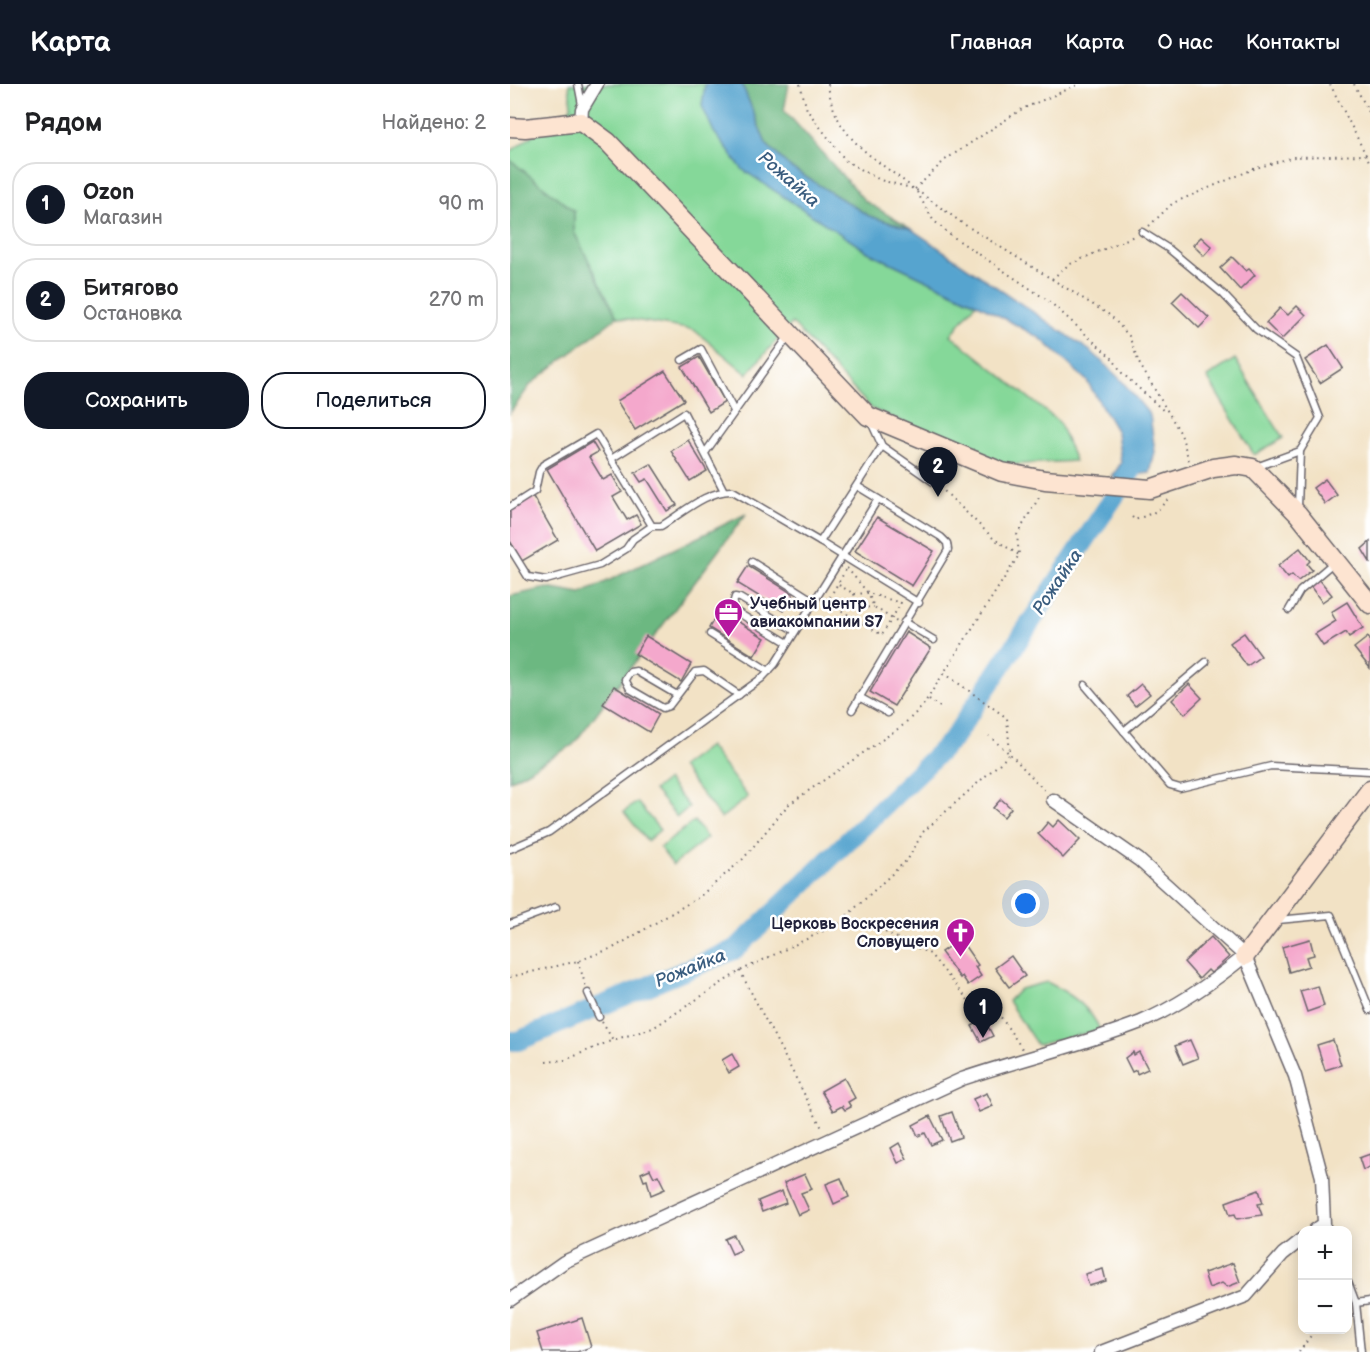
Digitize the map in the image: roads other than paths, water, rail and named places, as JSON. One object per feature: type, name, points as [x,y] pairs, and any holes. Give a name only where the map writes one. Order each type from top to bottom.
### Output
[{"type":"street","points":[[510,127],[525,128],[581,115],[597,84]]},
{"type":"street","points":[[581,115],[868,416],[1002,472],[1045,480],[1102,487],[1157,487],[1224,466],[1253,468],[1298,514],[1370,604]]},
{"type":"street","points":[[510,1300],[564,1262],[962,1079],[1066,1048],[1143,1021],[1208,986],[1245,956],[1370,790]]},
{"type":"street","points":[[1053,800],[1139,860],[1245,956],[1295,1076],[1322,1177],[1322,1226]]},
{"type":"street","points":[[1101,1352],[1246,1296],[1283,1254],[1298,1242]]},
{"type":"lane","points":[[578,84],[581,115]]},
{"type":"lane","points":[[1142,232],[1169,249],[1223,294],[1256,329],[1296,357],[1320,418],[1300,451],[1298,514]]},
{"type":"lane","points":[[705,453],[790,334]]},
{"type":"lane","points":[[682,360],[701,350],[734,411]]},
{"type":"lane","points":[[611,459],[684,413],[724,490]]},
{"type":"lane","points":[[868,416],[882,446],[935,483]]},
{"type":"lane","points":[[510,507],[535,490],[543,465],[596,434],[652,526]]},
{"type":"lane","points":[[820,542],[882,446]]},
{"type":"lane","points":[[1253,468],[1300,451]]},
{"type":"lane","points":[[852,710],[948,550],[946,543],[857,486]]},
{"type":"lane","points":[[510,548],[528,577],[546,580],[600,565],[626,549],[633,539],[652,526],[661,526],[724,490],[741,496],[918,602]]},
{"type":"lane","points":[[510,849],[549,832],[770,671],[878,499]]},
{"type":"lane","points":[[1289,610],[1300,591],[1336,561]]},
{"type":"lane","points":[[752,562],[814,601]]},
{"type":"lane","points":[[788,643],[737,612],[732,607],[734,599],[740,598],[795,631]]},
{"type":"lane","points":[[903,624],[934,640]]},
{"type":"lane","points":[[710,634],[770,671]]},
{"type":"lane","points":[[1124,731],[1206,662]]},
{"type":"lane","points":[[677,695],[636,671],[630,672],[625,679],[630,689],[660,707],[669,706],[677,695],[692,673],[700,671],[739,695]]},
{"type":"lane","points":[[1085,685],[1170,785],[1180,788],[1271,766],[1370,771]]},
{"type":"lane","points":[[859,696],[888,713]]},
{"type":"lane","points":[[510,924],[555,907]]},
{"type":"lane","points":[[1271,921],[1331,915],[1370,1010]]},
{"type":"lane","points":[[588,993],[599,1017]]},
{"type":"lane","points":[[1352,1294],[1356,1303],[1361,1352]]},
{"type":"lane","points":[[1356,1303],[1370,1301]]},
{"type":"water","points":[[705,84],[742,84],[766,144],[791,168],[869,216],[911,229],[1092,352],[1121,380],[1150,415],[1155,452],[1150,473],[1112,477],[1121,463],[1117,432],[1087,381],[1040,338],[976,303],[868,252],[743,170],[714,132],[702,106]]},
{"type":"waterway","name":"Рожайка","points":[[510,1041],[518,1041],[736,949],[952,740],[1136,464],[1133,451]]},
{"type":"place","name":"Битягово","points":[[938,497]]},
{"type":"place","name":"Учебный центр авиакомпании S7","points":[[729,638]]},
{"type":"place","name":"Церковь Воскресения Словущего","points":[[960,958]]},
{"type":"place","name":"Ozon","points":[[983,1038]]}]
